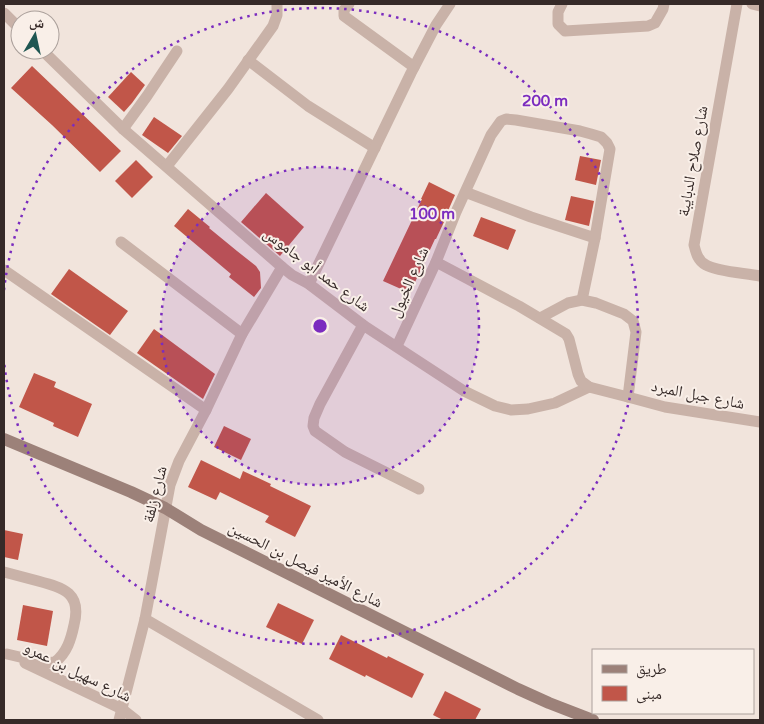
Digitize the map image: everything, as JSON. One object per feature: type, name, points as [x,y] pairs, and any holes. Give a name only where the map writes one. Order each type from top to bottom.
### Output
[{"type":"street","points":[[167,166],[228,89],[273,26],[278,15],[277,4]]},
{"type":"street","points":[[349,4],[344,10],[344,16],[414,67]]},
{"type":"street","points":[[309,284],[414,67],[436,25],[450,4]]},
{"type":"street","points":[[562,4],[558,12],[558,24],[565,31],[648,26],[656,23],[664,4]]},
{"type":"street","name":"شارع صلاح الدبايبة","points":[[737,4],[694,245],[696,255],[705,264],[718,269],[760,276]]},
{"type":"street","points":[[752,4],[760,6]]},
{"type":"street","points":[[123,129],[177,51]]},
{"type":"street","name":"شارع حمد أبو جاموس","points":[[52,60],[123,129],[282,267],[464,391],[495,406],[511,410],[528,409],[555,403],[589,387]]},
{"type":"street","points":[[248,60],[308,106],[374,148]]},
{"type":"street","name":"شارع الخيول","points":[[397,346],[491,135],[501,121],[506,119],[516,120],[558,127],[591,134],[607,143],[610,149],[595,238]]},
{"type":"street","points":[[465,192],[530,217],[595,238],[582,300],[568,303],[540,318]]},
{"type":"street","points":[[121,242],[242,334]]},
{"type":"street","points":[[436,262],[566,334],[581,381],[589,387],[628,397]]},
{"type":"street","name":"شارع زلفة","points":[[119,720],[145,619],[165,508],[174,473],[242,334],[282,267]]},
{"type":"street","points":[[4,270],[206,410]]},
{"type":"street","name":"شارع جبل المبرد","points":[[582,300],[596,303],[624,314],[633,321],[636,332],[628,397],[665,407],[760,422]]},
{"type":"street","points":[[363,324],[320,404],[313,426],[315,431],[345,452],[419,489]]},
{"type":"street","name":"شارع الأمير فيصل بن الحسين","points":[[4,439],[165,508],[201,530],[509,684],[578,718],[593,720]]},
{"type":"street","points":[[4,572],[64,589],[72,598],[76,611],[69,643],[63,655],[55,662],[45,663],[5,653]]},
{"type":"street","points":[[145,619],[318,720]]},
{"type":"street","name":"شارع سهيل بن عمرو","points":[[5,653],[122,708],[136,720]]},
{"type":"building","points":[[32,66],[121,151],[100,172],[11,88]]},
{"type":"building","points":[[131,72],[145,85],[124,112],[108,97]]},
{"type":"building","points":[[154,117],[182,136],[168,153],[142,135]]},
{"type":"building","points":[[580,156],[601,160],[596,185],[575,180]]},
{"type":"building","points":[[136,160],[153,177],[132,198],[115,181]]},
{"type":"building","points":[[429,182],[455,195],[410,293],[383,281]]},
{"type":"building","points":[[266,193],[304,227],[280,256],[241,222]]},
{"type":"building","points":[[571,196],[594,201],[589,226],[565,220]]},
{"type":"building","points":[[188,209],[256,266],[260,272],[261,288],[254,297],[229,277],[231,274],[174,226]]},
{"type":"building","points":[[481,217],[516,230],[508,250],[473,236]]},
{"type":"building","points":[[69,269],[128,311],[110,335],[51,294]]},
{"type":"building","points":[[154,329],[215,374],[203,399],[137,353]]},
{"type":"building","points":[[34,373],[56,382],[54,387],[92,404],[78,437],[53,426],[54,423],[19,407]]},
{"type":"building","points":[[224,426],[251,439],[241,460],[214,447]]},
{"type":"building","points":[[201,460],[240,479],[243,471],[311,506],[295,537],[265,522],[269,516],[220,492],[216,500],[188,487]]},
{"type":"building","points":[[4,530],[23,534],[18,560],[4,557]]},
{"type":"building","points":[[278,603],[314,620],[302,644],[266,627]]},
{"type":"building","points":[[23,605],[53,611],[47,646],[17,640]]},
{"type":"building","points":[[341,635],[424,674],[412,698],[329,659]]},
{"type":"building","points":[[445,691],[481,709],[475,720],[443,720],[433,715]]}]
